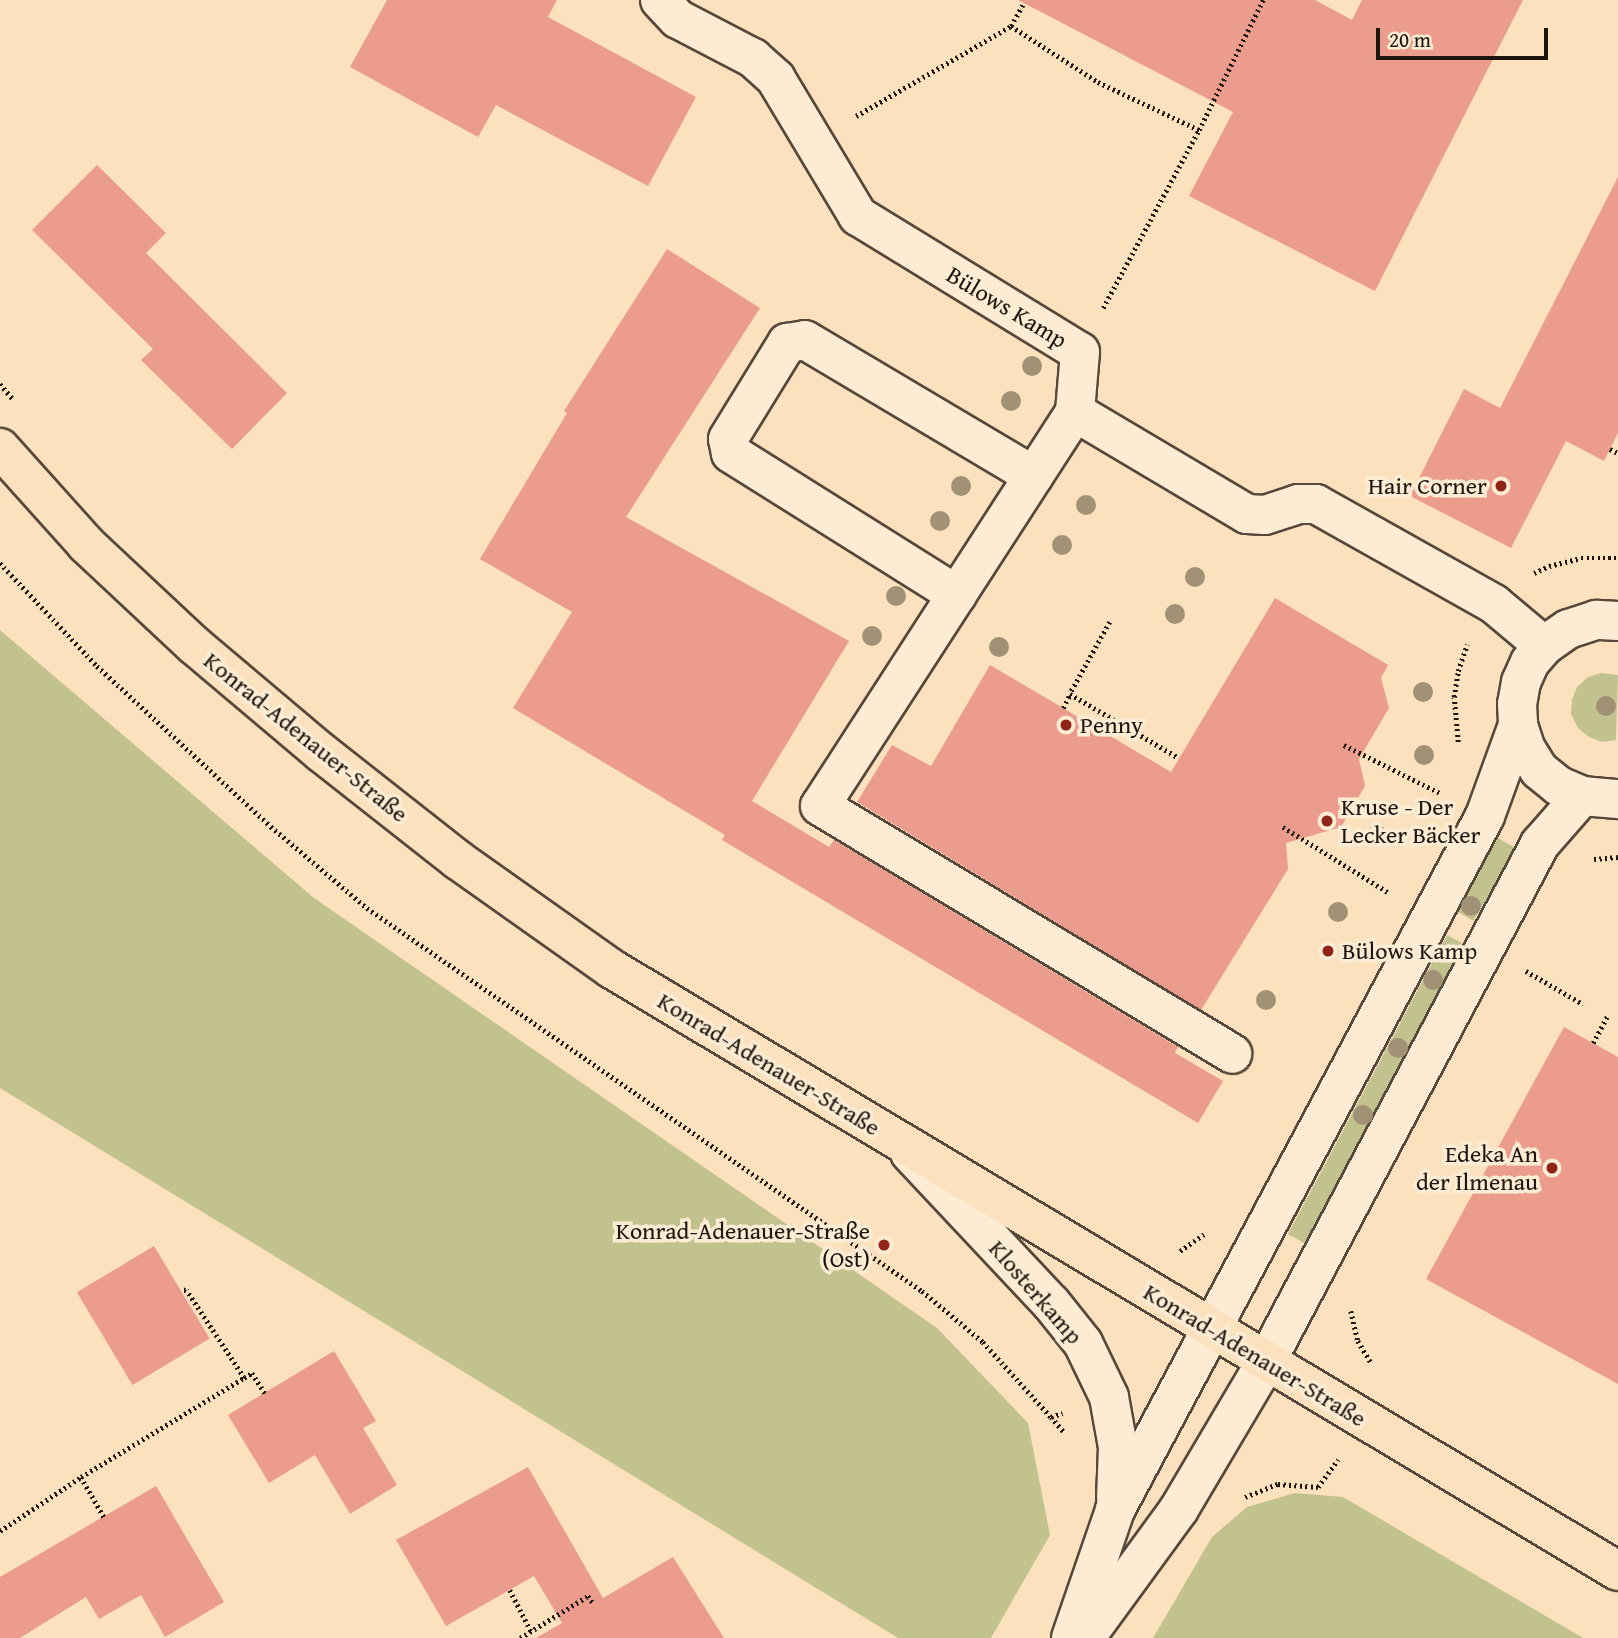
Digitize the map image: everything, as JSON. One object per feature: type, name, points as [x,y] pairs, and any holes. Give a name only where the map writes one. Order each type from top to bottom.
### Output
[{"type":"main road","name":"Konrad-Adenauer-Straße","points":[[0,448],[86,544],[194,645],[322,753],[458,860],[612,969],[1618,1571]]},
{"type":"street","name":"Bülows Kamp","points":[[660,0],[678,19],[753,58],[776,79],[859,216],[1080,352],[1075,412]]},
{"type":"street","points":[[957,595],[731,453],[728,439],[787,343],[804,340],[1034,476]]},
{"type":"street","points":[[1232,1054],[820,806],[1075,412],[1247,513],[1265,515],[1298,504],[1316,504],[1494,604],[1544,646]]},
{"type":"street","points":[[1600,798],[1559,786],[1539,770],[1526,749],[1518,725],[1517,704],[1521,682],[1530,662],[1544,646],[1567,629],[1596,620],[1618,621]]},
{"type":"street","points":[[1212,1329],[1485,816],[1518,725]]},
{"type":"street","points":[[1085,1638],[1179,1509],[1268,1360],[1540,844],[1600,798]]},
{"type":"street","name":"Klosterkamp","points":[[902,1144],[1051,1303],[1083,1343],[1109,1397],[1118,1447],[1115,1510]]},
{"type":"street","name":"Klosterkamp","points":[[1071,1638],[1115,1510],[1212,1329]]},
{"type":"path","points":[[1080,352],[1199,130],[1263,0]]},
{"type":"path","points":[[813,141],[1011,26],[1024,3]]},
{"type":"path","points":[[1011,26],[1098,82],[1199,130]]},
{"type":"path","points":[[0,384],[18,404]]},
{"type":"path","points":[[1610,449],[1618,453]]},
{"type":"path","points":[[0,563],[97,666],[275,830],[368,908],[922,1291],[983,1342],[1051,1417],[1109,1397]]},
{"type":"path","points":[[1063,708],[1110,622]]},
{"type":"path","points":[[1070,694],[1179,758]]},
{"type":"path","points":[[1344,745],[1437,792]]},
{"type":"path","points":[[1283,827],[1431,916]]},
{"type":"path","points":[[1485,948],[1583,1004]]},
{"type":"path","points":[[1593,1043],[1607,1017]]},
{"type":"path","points":[[181,1291],[186,1290],[244,1378]]},
{"type":"path","points":[[0,1531],[81,1477],[252,1373],[265,1393]]},
{"type":"path","points":[[1235,1501],[1278,1484],[1318,1487],[1366,1420]]},
{"type":"path","points":[[81,1477],[104,1517]]},
{"type":"path","points":[[510,1590],[531,1631]]},
{"type":"path","points":[[520,1638],[588,1596],[594,1604]]},
{"type":"green space","points":[[0,630],[314,898],[937,1328],[1028,1423],[1050,1535],[991,1638],[898,1638],[0,1088]]},
{"type":"green space","points":[[1601,673],[1618,675],[1616,740],[1602,742],[1589,737],[1578,728],[1571,714],[1577,687],[1588,677]]},
{"type":"green space","points":[[1498,838],[1515,848],[1473,921],[1456,911]]},
{"type":"green space","points":[[1447,935],[1464,944],[1305,1243],[1288,1234]]},
{"type":"green space","points":[[1295,1493],[1343,1497],[1583,1638],[1153,1638],[1212,1537],[1247,1507]]},
{"type":"building","points":[[387,0],[557,0],[548,17],[696,97],[648,186],[496,105],[478,137],[350,67]]},
{"type":"building","points":[[1018,0],[1315,0],[1352,20],[1362,0],[1523,0],[1375,291],[1189,196],[1233,112]]},
{"type":"building","points":[[97,165],[166,233],[146,253],[287,393],[232,449],[141,360],[153,349],[32,230]]},
{"type":"building","points":[[1618,177],[1618,433],[1604,461],[1566,441],[1511,548],[1410,496],[1464,389],[1500,408]]},
{"type":"building","points":[[667,249],[760,308],[626,517],[849,641],[752,801],[829,847],[834,840],[1178,1047],[1175,1053],[1223,1081],[1198,1123],[722,840],[725,835],[513,708],[572,612],[480,559],[567,413],[564,411]]},
{"type":"building","points":[[1275,598],[1388,665],[1381,678],[1389,708],[1359,759],[1365,786],[1341,827],[1286,843],[1288,869],[1201,1010],[857,802],[892,745],[931,766],[990,665],[1171,772]]},
{"type":"building","name":"Edeka An der Ilmenau","points":[[1564,1027],[1618,1057],[1618,1384],[1426,1279]]},
{"type":"building","points":[[154,1246],[210,1339],[132,1385],[77,1292]]},
{"type":"building","points":[[334,1351],[376,1421],[363,1428],[397,1485],[350,1514],[315,1455],[269,1483],[228,1415]]},
{"type":"building","points":[[528,1467],[603,1598],[673,1557],[724,1638],[536,1638],[562,1623],[534,1576],[446,1626],[396,1540]]},
{"type":"building","points":[[156,1486],[224,1602],[165,1637],[141,1595],[99,1619],[86,1597],[20,1638],[0,1638],[0,1577]]},
{"type":"place","name":"Hair Corner","points":[[1501,486]]},
{"type":"place","name":"Penny","points":[[1066,725]]},
{"type":"place","name":"Kruse - Der Lecker Bäcker","points":[[1327,821]]},
{"type":"place","name":"Bülows Kamp","points":[[1328,951]]},
{"type":"place","name":"Edeka An der Ilmenau","points":[[1552,1168]]},
{"type":"place","name":"Konrad-Adenauer-Straße (Ost)","points":[[884,1245]]}]
